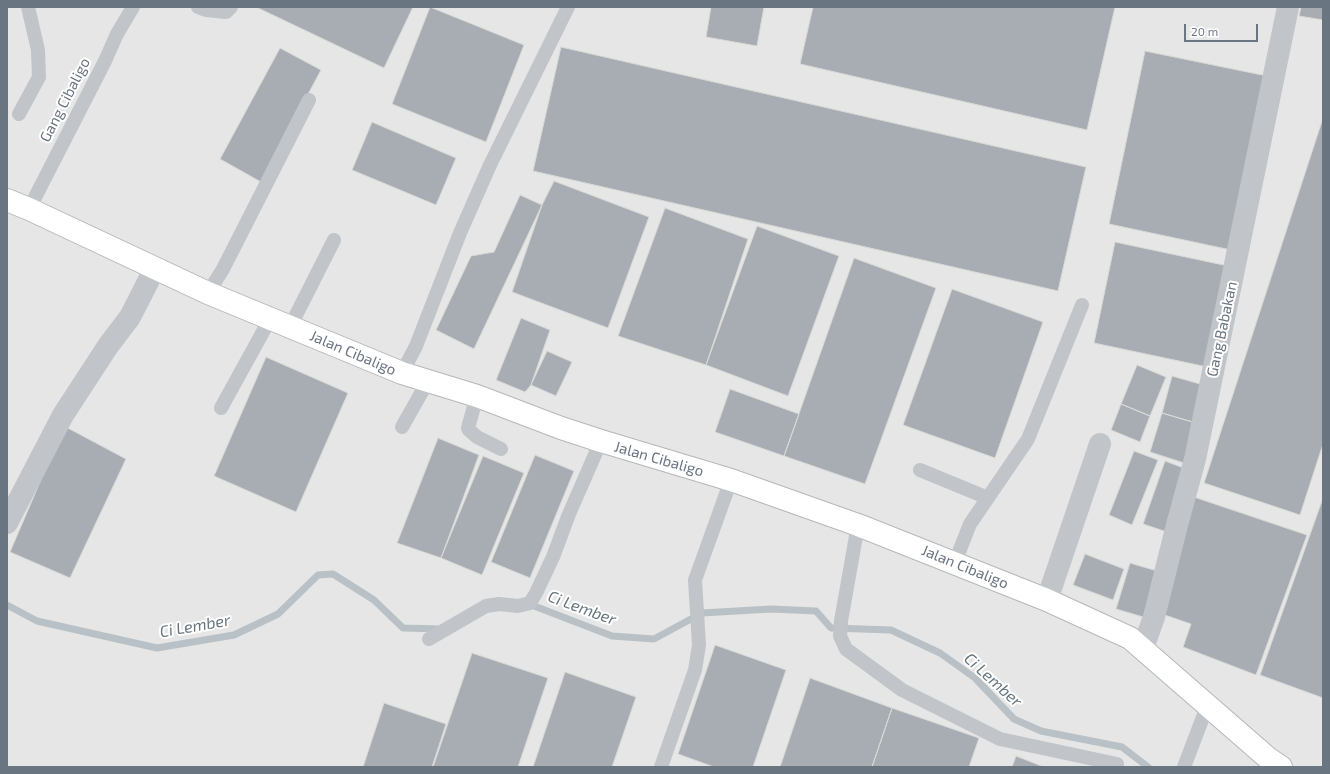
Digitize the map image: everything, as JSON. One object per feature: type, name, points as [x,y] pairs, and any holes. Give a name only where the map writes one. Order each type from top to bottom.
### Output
[{"type":"main road","name":"Jalan Cibaligo","points":[[7,200],[208,293],[402,373],[477,396],[561,428],[731,480],[858,525],[1047,600],[1130,638],[1208,704],[1269,760],[1281,767]]},
{"type":"street","name":"Gang Babakan","points":[[1143,648],[1154,617],[1195,459],[1288,7]]},
{"type":"street","points":[[7,523],[62,415],[130,316],[156,268]]},
{"type":"street","points":[[1047,600],[1100,444]]},
{"type":"lane","points":[[19,114],[39,78],[38,50],[28,7]]},
{"type":"lane","name":"Gang Cibaligo","points":[[29,209],[117,34],[133,7]]},
{"type":"lane","points":[[198,7],[206,10],[226,12],[231,7]]},
{"type":"lane","points":[[402,373],[416,346],[460,233],[490,166],[568,7]]},
{"type":"lane","points":[[208,293],[222,269],[309,100]]},
{"type":"lane","points":[[221,408],[280,323],[334,240]]},
{"type":"lane","points":[[954,562],[970,524],[1028,439],[1082,305]]},
{"type":"lane","points":[[402,427],[428,381]]},
{"type":"lane","points":[[477,396],[469,430],[477,437],[501,448]]},
{"type":"lane","points":[[429,639],[486,606],[499,604],[518,606],[530,603],[553,557],[601,441]]},
{"type":"lane","points":[[920,470],[988,498]]},
{"type":"lane","points":[[661,767],[695,670],[699,645],[695,580],[731,480]]},
{"type":"lane","points":[[858,525],[840,621],[840,636],[846,649],[902,690],[1000,739],[1117,764]]},
{"type":"lane","points":[[1184,767],[1208,704]]},
{"type":"shaded area","points":[[7,7],[1323,7],[1323,767],[7,767]]},
{"type":"building","points":[[256,7],[413,7],[384,68]]},
{"type":"building","points":[[430,7],[524,45],[486,142],[392,104]]},
{"type":"building","points":[[711,7],[764,7],[757,46],[706,37]]},
{"type":"building","points":[[813,7],[1115,7],[1087,130],[800,64]]},
{"type":"building","points":[[1301,7],[1323,7],[1323,20],[1299,16]]},
{"type":"building","points":[[561,47],[1086,167],[1058,291],[533,171]]},
{"type":"building","points":[[280,48],[321,70],[261,182],[220,159]]},
{"type":"building","points":[[1145,51],[1267,76],[1231,250],[1109,224]]},
{"type":"building","points":[[1323,118],[1323,444],[1300,515],[1204,483]]},
{"type":"building","points":[[372,122],[456,158],[436,205],[352,170]]},
{"type":"building","points":[[554,181],[649,217],[608,328],[512,292],[542,205]]},
{"type":"building","points":[[520,195],[542,205],[474,349],[436,330],[471,256],[494,252]]},
{"type":"building","points":[[665,208],[748,239],[706,365],[618,336]]},
{"type":"building","points":[[757,226],[839,256],[788,396],[706,365]]},
{"type":"building","points":[[1115,242],[1233,267],[1212,368],[1094,343]]},
{"type":"building","points":[[854,258],[936,288],[865,484],[784,456]]},
{"type":"building","points":[[952,289],[1043,322],[995,458],[903,425]]},
{"type":"building","points":[[521,318],[550,330],[531,385],[525,392],[496,380]]},
{"type":"building","points":[[547,351],[572,362],[556,396],[531,385]]},
{"type":"building","points":[[266,357],[348,393],[296,512],[214,476]]},
{"type":"building","points":[[1137,365],[1166,377],[1150,416],[1121,404]]},
{"type":"building","points":[[1172,376],[1207,386],[1196,423],[1162,413]]},
{"type":"building","points":[[730,389],[799,414],[784,456],[715,432]]},
{"type":"building","points":[[1121,404],[1150,416],[1140,442],[1111,430]]},
{"type":"building","points":[[1162,413],[1196,423],[1184,463],[1150,452]]},
{"type":"building","points":[[64,426],[126,459],[70,578],[10,552]]},
{"type":"building","points":[[438,438],[479,455],[441,558],[397,543]]},
{"type":"building","points":[[1134,451],[1158,460],[1132,525],[1109,515]]},
{"type":"building","points":[[535,455],[574,471],[530,578],[491,562]]},
{"type":"building","points":[[483,456],[524,473],[482,575],[441,558]]},
{"type":"building","points":[[1165,461],[1189,470],[1167,532],[1143,524]]},
{"type":"building","points":[[1194,497],[1307,535],[1256,675],[1183,647],[1191,624],[1156,612]]},
{"type":"building","points":[[1323,498],[1323,698],[1260,675]]},
{"type":"building","points":[[1085,554],[1124,569],[1113,600],[1073,585]]},
{"type":"building","points":[[1130,563],[1164,573],[1150,619],[1116,609]]},
{"type":"building","points":[[715,645],[786,670],[753,767],[714,767],[678,754]]},
{"type":"building","points":[[472,653],[548,678],[518,767],[433,767]]},
{"type":"building","points":[[565,672],[636,697],[612,767],[533,767]]},
{"type":"building","points":[[810,678],[892,708],[872,767],[780,767]]},
{"type":"building","points":[[384,703],[446,724],[432,767],[363,767]]},
{"type":"building","points":[[892,708],[979,738],[969,767],[872,767]]},
{"type":"building","points":[[1016,756],[1044,767],[1012,767]]},
{"type":"waterway","name":"Ci Lember","points":[[7,605],[37,621],[157,648],[234,635],[278,614],[318,575],[333,574],[374,600],[403,628],[441,629]]},
{"type":"waterway","name":"Ci Lember","points":[[529,604],[612,636],[654,639],[702,613],[771,609],[816,611],[831,628],[891,630],[940,653],[975,678],[1014,719],[1041,731],[1122,747],[1148,767]]}]
